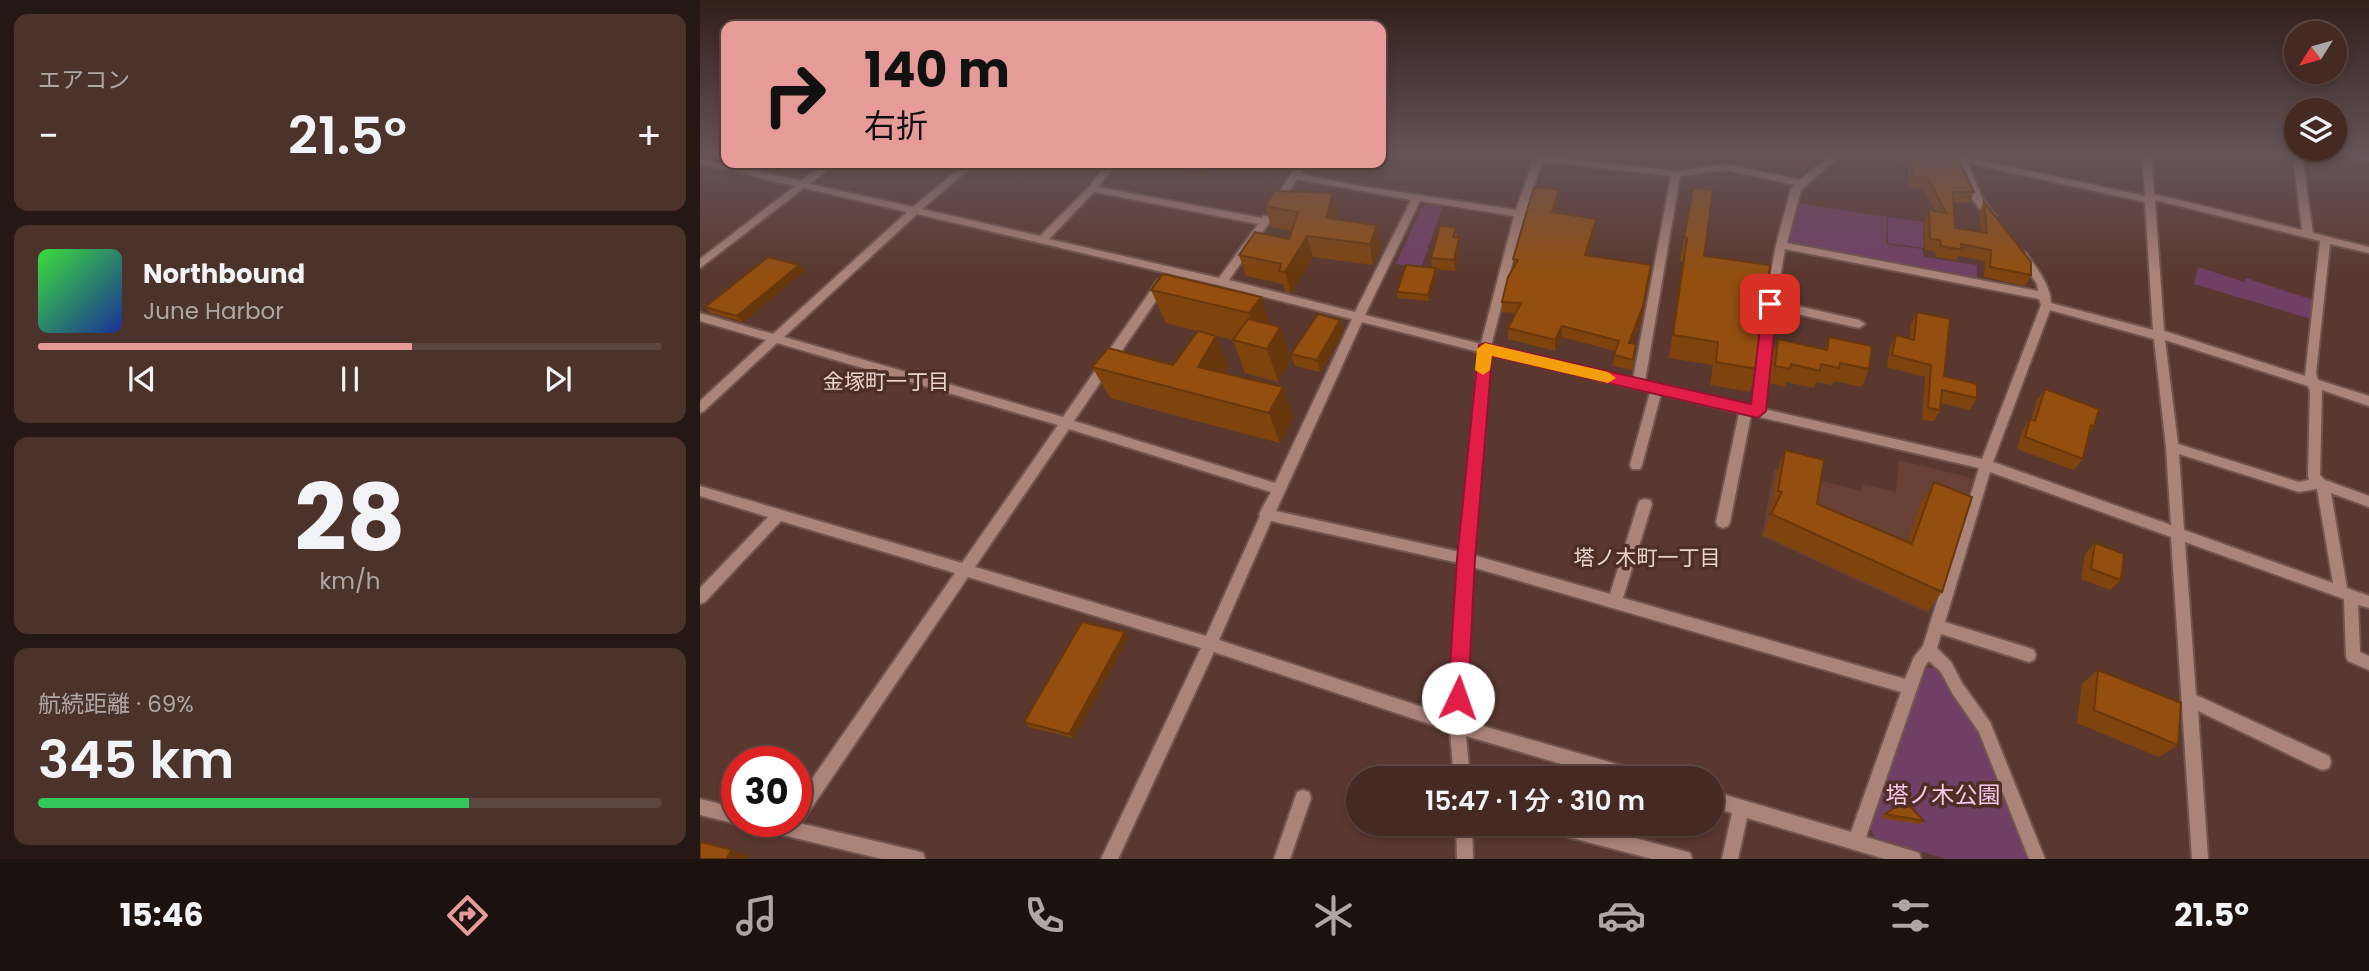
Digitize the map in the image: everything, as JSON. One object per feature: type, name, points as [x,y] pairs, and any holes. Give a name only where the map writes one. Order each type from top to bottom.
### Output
[{"type":"street","points":[[700,264],[789,195]]},
{"type":"street","points":[[842,195],[1222,282],[1485,349],[1986,465],[2369,602]]},
{"type":"street","points":[[700,408],[934,195]]},
{"type":"street","points":[[1042,240],[1086,195]]},
{"type":"street","points":[[1124,195],[1264,222]]},
{"type":"street","points":[[1222,282],[1283,195]]},
{"type":"street","points":[[1396,195],[1520,214]]},
{"type":"street","points":[[1461,766],[1457,726],[1466,559],[1485,349],[1526,195]]},
{"type":"street","points":[[1638,385],[1672,195]]},
{"type":"street","points":[[1723,522],[1752,410],[1781,245],[1795,195]]},
{"type":"street","points":[[1976,195],[2003,229]]},
{"type":"street","points":[[2137,195],[2369,250]]},
{"type":"street","points":[[2303,195],[2308,236]]},
{"type":"street","points":[[2150,198],[2159,335],[2172,447],[2200,859]]},
{"type":"street","points":[[1109,859],[1210,644],[1266,514],[1358,316],[1416,199]]},
{"type":"street","points":[[2325,240],[2310,373],[2316,391],[2314,476],[2324,488],[2346,593],[2353,656],[2369,663]]},
{"type":"street","points":[[1781,245],[2046,300],[2369,401]]},
{"type":"street","points":[[1856,841],[1919,662],[1929,650],[1986,465],[2046,300],[2042,283],[2016,247]]},
{"type":"street","points":[[812,793],[1171,271]]},
{"type":"street","points":[[1770,304],[1859,324]]},
{"type":"street","points":[[700,317],[1066,423],[1278,489]]},
{"type":"street","points":[[1636,464],[1657,389]]},
{"type":"street","points":[[2172,447],[2300,487],[2319,483],[2369,502]]},
{"type":"street","points":[[700,491],[1210,644],[1457,726],[1596,766]]},
{"type":"street","points":[[1615,601],[1645,504]]},
{"type":"street","points":[[700,598],[778,514]]},
{"type":"street","points":[[1266,514],[1466,559],[1910,688]]},
{"type":"street","points":[[1936,626],[2029,655]]},
{"type":"street","points":[[1929,650],[1945,667],[1985,727],[2037,859]]},
{"type":"street","points":[[2188,699],[2323,762]]},
{"type":"street","points":[[1282,859],[1303,798]]},
{"type":"street","points":[[1724,802],[1913,859]]},
{"type":"street","points":[[700,807],[721,812]]},
{"type":"street","points":[[1730,859],[1741,807]]},
{"type":"street","points":[[812,828],[917,859]]},
{"type":"street","points":[[1464,836],[1465,859]]},
{"type":"street","points":[[1595,836],[1684,859]]},
{"type":"shaded area","points":[[1899,460],[1968,477],[1972,481],[1929,614],[1762,536],[1774,469],[1861,491],[1862,484],[1896,492]]},
{"type":"green space","points":[[1796,203],[1887,217],[1886,244],[1922,249],[1924,257],[1977,265],[1977,279],[1794,245],[1786,240]]},
{"type":"green space","points":[[1422,206],[1443,206],[1421,268],[1396,264]]},
{"type":"green space","points":[[1888,217],[1923,222],[1924,248],[1888,243]]},
{"type":"green space","points":[[2198,267],[2244,282],[2246,278],[2313,300],[2311,319],[2194,284]]},
{"type":"green space","name":"塔ノ木公園","points":[[1926,667],[1941,670],[1978,724],[2032,859],[1945,859],[1875,837],[1869,827]]},
{"type":"building","points":[[1272,195],[1332,195],[1326,218],[1377,225],[1370,244],[1307,236],[1285,272],[1279,271],[1281,264],[1239,255],[1255,232],[1289,239],[1298,212],[1265,206]]},
{"type":"building","points":[[1532,195],[1557,195],[1552,212],[1596,219],[1585,255],[1651,265],[1643,306],[1629,343],[1636,344],[1633,360],[1614,355],[1619,341],[1562,326],[1555,340],[1508,328],[1521,303],[1502,302],[1508,277],[1518,260],[1513,259]]},
{"type":"building","points":[[1692,195],[1712,195],[1704,256],[1770,265],[1757,369],[1716,362],[1718,342],[1673,335],[1687,238],[1684,237]]},
{"type":"building","points":[[1937,195],[1953,195],[1955,228],[1987,233],[1984,202],[2031,262],[2031,275],[1990,267],[1991,250],[1961,244],[1962,250],[1941,246],[1940,240],[1930,239],[1929,210],[1946,213]]},
{"type":"building","points":[[1440,226],[1456,227],[1453,237],[1459,238],[1454,260],[1431,258]]},
{"type":"building","points":[[768,257],[799,265],[737,316],[705,307]]},
{"type":"building","points":[[1406,265],[1436,268],[1428,295],[1397,292]]},
{"type":"building","points":[[1163,274],[1261,297],[1249,313],[1151,290]]},
{"type":"building","points":[[1917,312],[1950,319],[1944,376],[1977,384],[1977,398],[1942,390],[1940,410],[1928,408],[1931,365],[1892,355],[1896,335],[1914,340]]},
{"type":"building","points":[[1318,314],[1340,320],[1317,360],[1291,354]]},
{"type":"building","points":[[1248,319],[1280,327],[1267,349],[1233,340]]},
{"type":"building","points":[[1198,331],[1216,336],[1198,367],[1283,387],[1269,413],[1092,367],[1108,348],[1173,365]]},
{"type":"building","points":[[1829,337],[1872,346],[1869,369],[1840,363],[1839,368],[1821,364],[1820,371],[1791,364],[1790,369],[1775,366],[1778,339],[1827,350]]},
{"type":"building","points":[[2045,389],[2099,409],[2094,427],[2091,425],[2083,459],[2025,437],[2030,419],[2035,421]]},
{"type":"building","points":[[1785,450],[1824,460],[1817,504],[1912,544],[1934,482],[1972,497],[1942,592],[1771,514],[1782,492],[1778,491]]},
{"type":"building","points":[[2095,543],[2124,554],[2121,580],[2091,569]]},
{"type":"building","points":[[1082,622],[1125,632],[1069,734],[1024,722]]},
{"type":"building","points":[[2098,670],[2181,703],[2178,745],[2094,710]]},
{"type":"building","points":[[1902,803],[1909,805],[1924,821],[1885,814]]},
{"type":"building","points":[[702,842],[732,850],[726,859],[700,859]]},
{"type":"slow traffic","points":[[1483,370],[1485,349],[1608,378]]},
{"type":"district","name":"金塚町一丁目","points":[[886,381]]},
{"type":"district","name":"塔ノ木町一丁目","points":[[1647,557]]},
{"type":"route","points":[[1458,698],[1466,559],[1485,349],[1758,411],[1770,304]]}]
